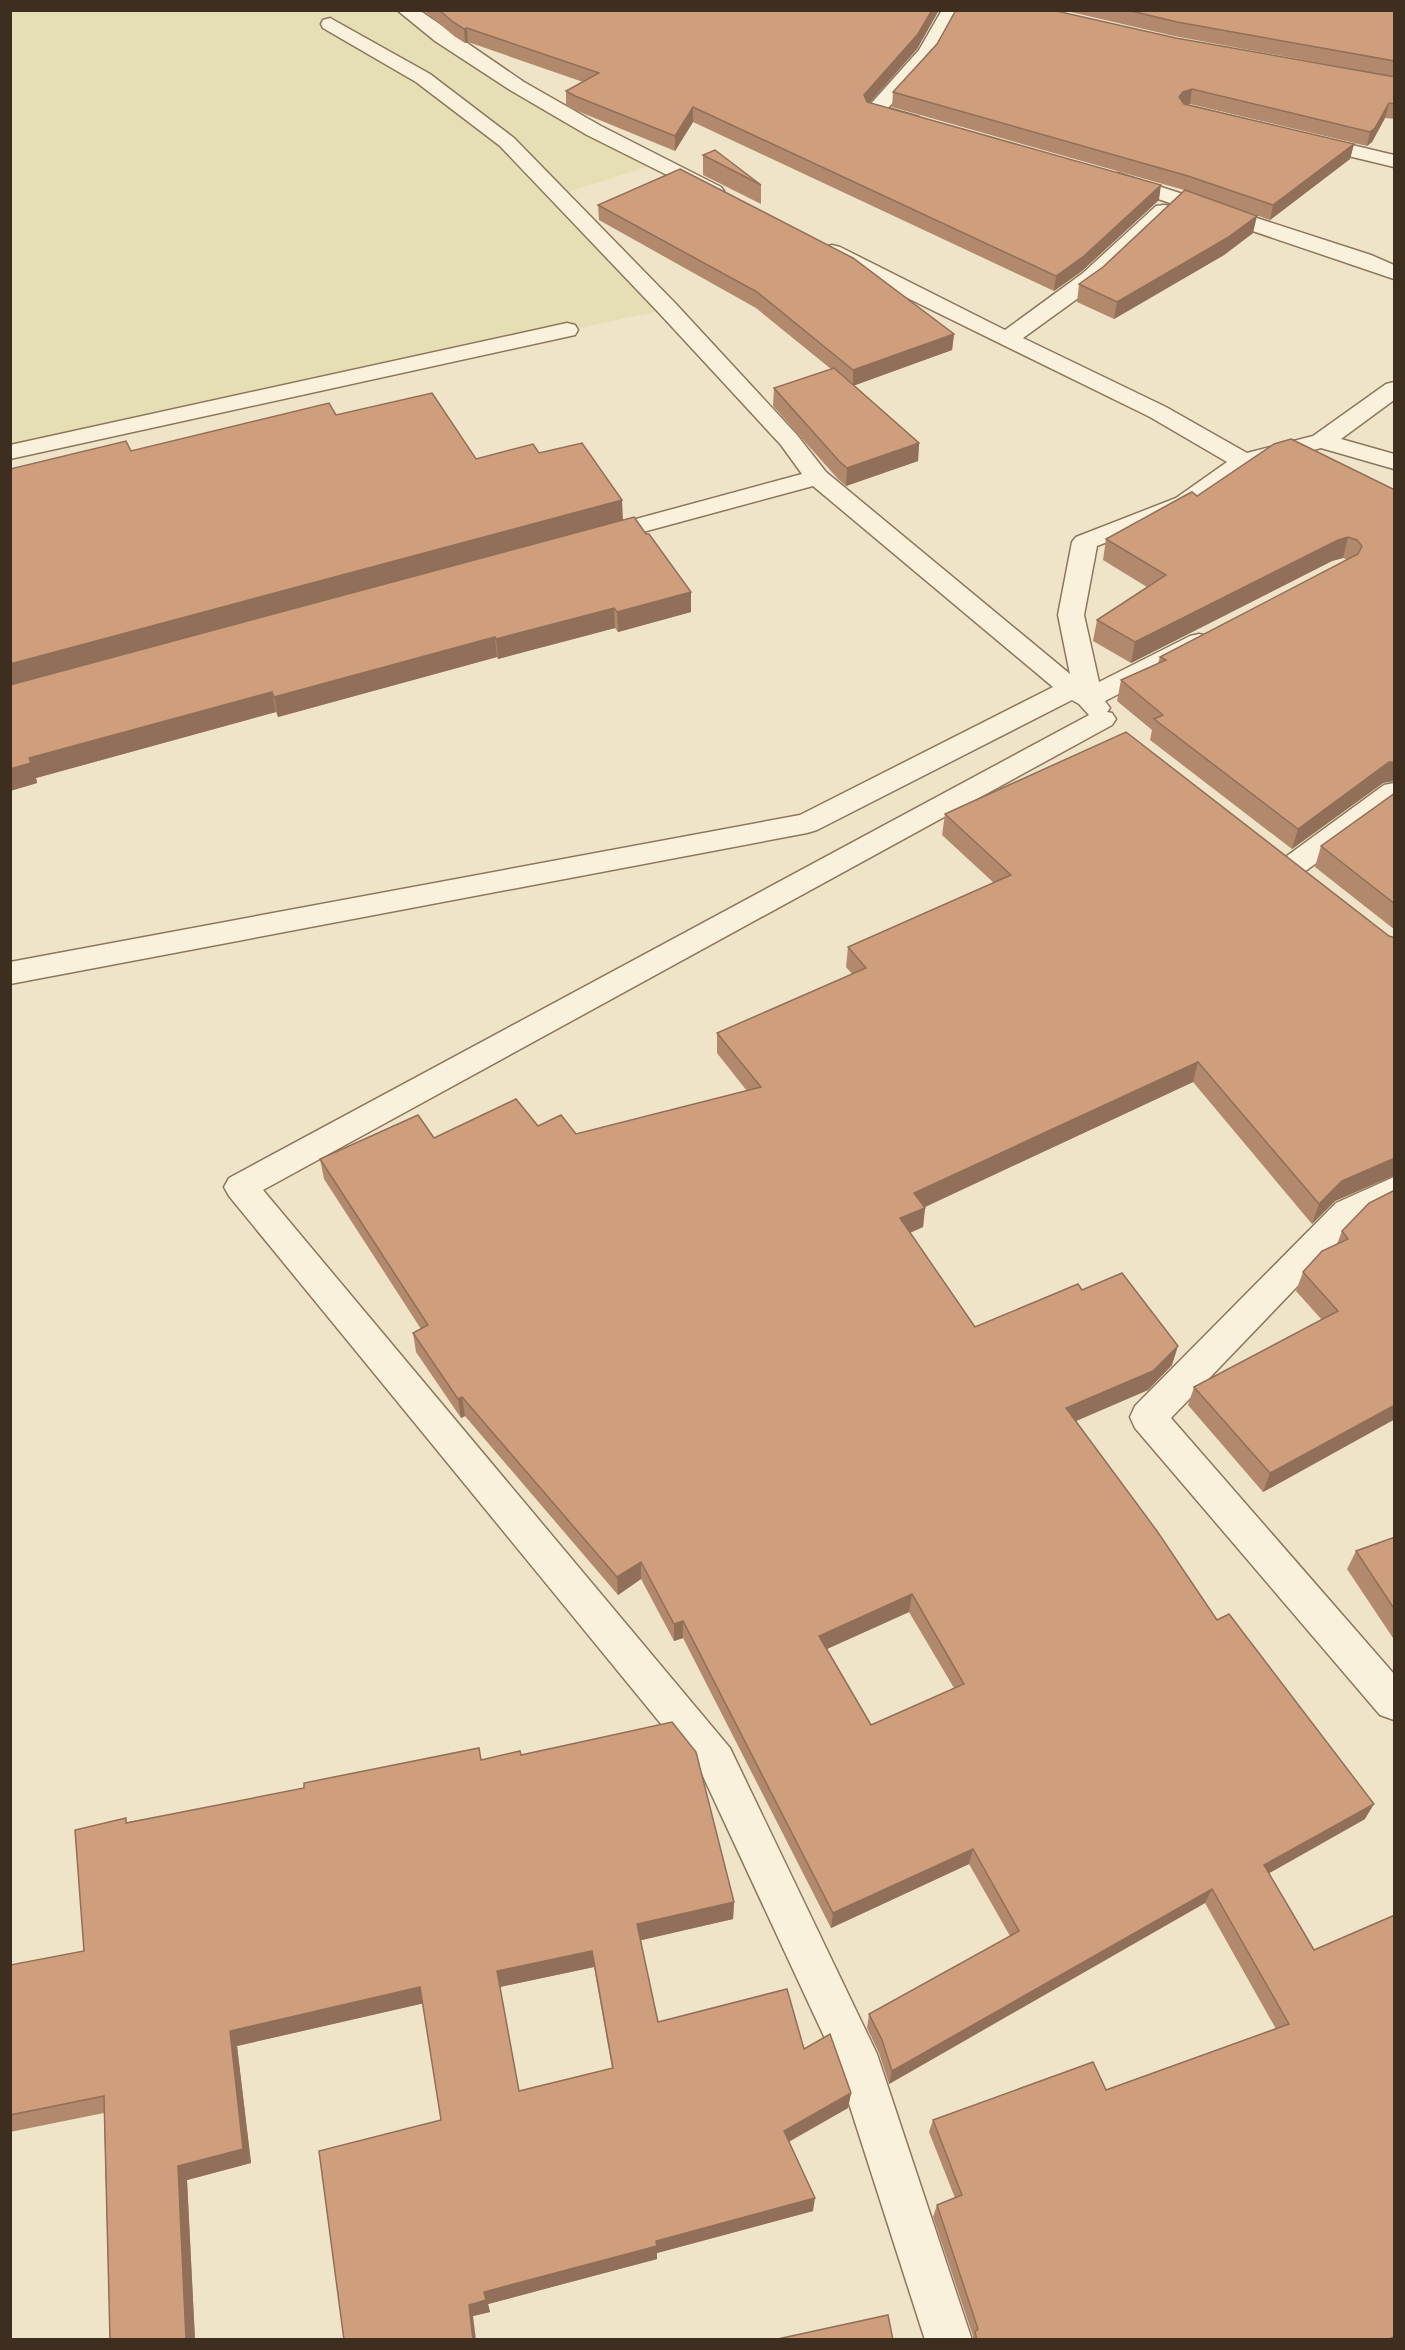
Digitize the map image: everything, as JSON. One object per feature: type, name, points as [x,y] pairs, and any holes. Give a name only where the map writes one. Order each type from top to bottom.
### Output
[{"type":"street","points":[[406,10],[446,42],[547,106],[732,201]]},
{"type":"street","points":[[932,127],[875,111],[927,53],[952,10]]},
{"type":"street","points":[[330,24],[423,78],[507,142],[765,414],[789,440],[817,477],[1096,710]]},
{"type":"street","points":[[1292,136],[1395,161]]},
{"type":"street","points":[[1104,175],[1178,197],[1364,260],[1395,273]]},
{"type":"street","points":[[1007,339],[1091,278],[1178,197]]},
{"type":"street","points":[[814,242],[1158,412],[1244,461]]},
{"type":"street","points":[[10,452],[567,330]]},
{"type":"street","points":[[1096,710],[1071,615],[1086,542],[1185,503],[1244,461],[1322,441],[1395,389]]},
{"type":"street","points":[[1322,441],[1395,462]]},
{"type":"street","points":[[575,543],[817,477]]},
{"type":"street","points":[[950,2340],[855,2054],[716,1761],[242,1187],[1096,710],[1215,633]]},
{"type":"street","points":[[10,973],[807,823],[1096,710]]},
{"type":"street","points":[[1290,867],[1395,792]]},
{"type":"street","points":[[1395,1190],[1348,1212],[1148,1417],[1395,1702]]},
{"type":"shaded area","points":[[10,11],[406,11],[658,163],[560,195],[668,309],[11,452]]},
{"type":"building","points":[[439,10],[932,10],[918,34],[864,95],[867,102],[1161,185],[1084,256],[1056,276],[693,107],[675,136],[575,96],[566,91],[599,73],[467,28],[464,29]]},
{"type":"building","points":[[956,10],[1052,10],[1176,38],[1395,77],[1395,104],[1389,103],[1375,128],[1370,132],[1192,89],[1183,92],[1179,97],[1184,104],[1354,144],[1273,205],[1188,176],[893,92],[937,44]]},
{"type":"building","points":[[1127,10],[1395,10],[1395,61],[1177,22]]},
{"type":"building","points":[[715,150],[761,185],[703,155]]},
{"type":"building","points":[[680,169],[853,258],[954,334],[853,370],[757,292],[598,205]]},
{"type":"building","points":[[1185,190],[1257,216],[1227,238],[1117,302],[1079,284],[1103,267]]},
{"type":"building","points":[[834,368],[919,443],[847,468],[839,461],[774,388]]},
{"type":"building","points":[[432,393],[476,459],[533,444],[539,453],[582,443],[622,500],[10,664],[10,469],[126,441],[131,451],[329,403],[336,415]]},
{"type":"building","points":[[1291,439],[1395,490],[1395,762],[1389,762],[1298,829],[1154,719],[1163,715],[1121,680],[1166,660],[1160,657],[1358,554],[1362,546],[1357,540],[1348,537],[1338,540],[1135,642],[1097,620],[1166,575],[1106,539],[1192,492],[1197,496],[1274,444]]},
{"type":"building","points":[[634,517],[691,592],[617,612],[614,608],[496,639],[495,637],[274,697],[272,692],[29,758],[31,763],[10,769],[10,685]]},
{"type":"building","points":[[1126,732],[1389,936],[1395,938],[1395,1158],[1342,1181],[1319,1204],[1198,1062],[914,1193],[925,1208],[900,1218],[975,1327],[1078,1284],[1082,1290],[1122,1273],[1178,1346],[1153,1371],[1066,1408],[1157,1531],[1217,1620],[1229,1614],[1374,1804],[1264,1865],[1314,1950],[1395,1915],[1395,2336],[1388,2340],[977,2340],[975,2332],[978,2329],[937,2205],[962,2195],[933,2120],[1093,2062],[1106,2090],[1289,2024],[1212,1889],[892,2071],[882,2040],[869,2014],[1019,1931],[973,1849],[833,1913],[683,1621],[674,1624],[641,1562],[617,1577],[462,1397],[458,1399],[413,1333],[428,1325],[320,1159],[418,1115],[434,1138],[516,1099],[538,1126],[561,1115],[576,1134],[761,1087],[717,1033],[866,968],[848,947],[1011,875],[945,814]],"holes":[[[912,1594],[964,1684],[871,1725],[819,1636]]]},
{"type":"building","points":[[1395,793],[1395,904],[1321,846]]},
{"type":"building","points":[[1395,1190],[1395,1405],[1270,1473],[1194,1387],[1338,1311],[1303,1272],[1322,1251],[1348,1239],[1342,1231],[1369,1203]]},
{"type":"building","points":[[1395,1537],[1395,1610],[1356,1551]]},
{"type":"building","points":[[672,1722],[696,1752],[734,1902],[637,1924],[658,2022],[787,1989],[804,2049],[830,2034],[851,2093],[784,2131],[815,2198],[656,2241],[657,2246],[484,2292],[486,2300],[469,2305],[473,2340],[344,2340],[319,2151],[441,2120],[420,1987],[230,2031],[243,2149],[178,2166],[186,2340],[110,2340],[104,2096],[10,2115],[10,1965],[84,1951],[75,1830],[126,1818],[126,1823],[304,1788],[304,1783],[479,1748],[481,1760],[520,1751],[521,1755]],"holes":[[[592,1951],[613,2068],[519,2091],[497,1971]]]},
{"type":"building","points":[[888,2315],[893,2340],[773,2340]]}]
